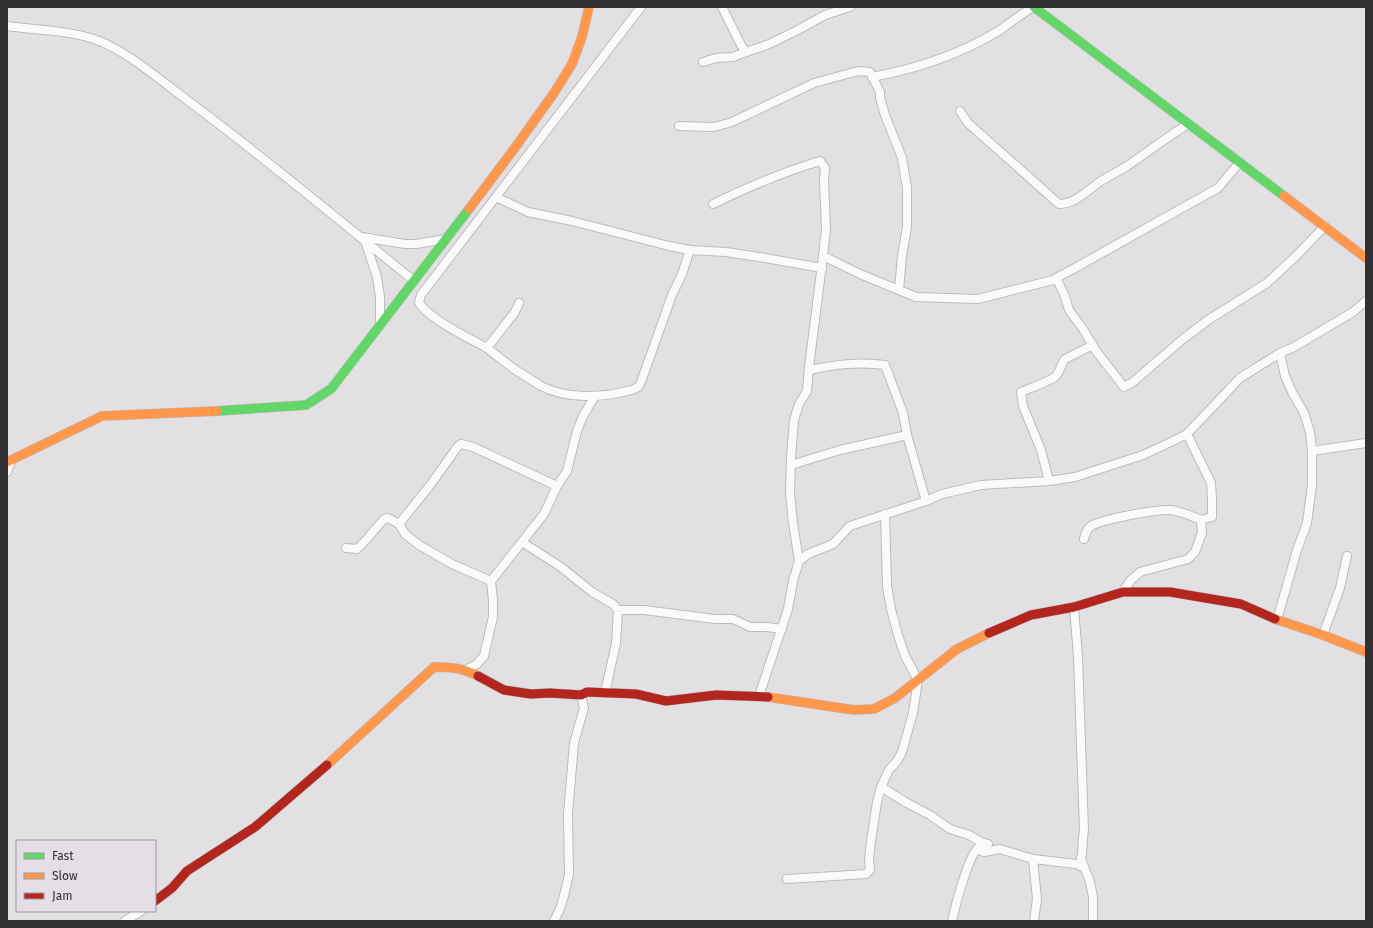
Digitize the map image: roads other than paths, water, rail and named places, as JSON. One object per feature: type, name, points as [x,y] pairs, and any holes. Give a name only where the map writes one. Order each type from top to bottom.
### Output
[{"type":"street","points":[[7,472],[9,461],[102,416],[306,405],[331,389],[514,149],[554,93],[572,64],[582,37],[589,7]]},
{"type":"street","points":[[641,7],[421,295],[419,302],[424,310],[455,331],[487,348],[514,369],[548,390],[557,393],[595,396],[612,395],[632,390],[638,387],[641,382],[672,295],[682,274],[690,250]]},
{"type":"street","points":[[722,7],[746,52]]},
{"type":"street","points":[[703,62],[716,58],[733,57],[767,46],[796,32],[825,15],[850,7]]},
{"type":"street","points":[[872,77],[893,73],[932,62],[966,48],[999,30],[1033,7],[1366,258]]},
{"type":"street","points":[[7,26],[77,35],[94,39],[113,47],[234,135],[414,281]]},
{"type":"street","points":[[679,126],[714,127],[732,122],[814,83],[858,71],[870,72],[880,92],[880,98],[885,115],[902,158],[907,188],[907,227],[902,256],[899,290]]},
{"type":"street","points":[[960,111],[968,123],[1058,204],[1074,201],[1171,134],[1188,124]]},
{"type":"street","points":[[713,204],[756,184],[801,167],[820,161],[826,168],[824,181],[826,229],[807,391],[799,404],[794,420],[790,492],[799,561],[793,581],[788,609],[759,696]]},
{"type":"street","points":[[823,256],[860,274],[916,297],[978,299],[1053,280],[1218,188],[1240,162]]},
{"type":"street","points":[[496,197],[528,212],[572,221],[669,246],[690,250],[726,252],[822,268]]},
{"type":"street","points":[[1056,278],[1064,294],[1069,310],[1124,387],[1133,382],[1183,339],[1208,320],[1267,283],[1325,226]]},
{"type":"street","points":[[362,239],[416,244],[446,239]]},
{"type":"street","points":[[362,239],[377,277],[380,297],[380,326]]},
{"type":"street","points":[[799,561],[808,554],[833,544],[850,526],[926,501],[942,494],[981,485],[1049,481],[1075,477],[1143,455],[1187,434],[1240,378],[1280,353],[1294,347],[1353,312],[1366,301]]},
{"type":"street","points":[[487,348],[515,312],[519,303]]},
{"type":"street","points":[[1049,481],[1041,450],[1023,406],[1021,392],[1054,378],[1063,366],[1065,359],[1093,345]]},
{"type":"street","points":[[1277,620],[1295,557],[1307,523],[1312,485],[1312,451],[1310,432],[1304,413],[1285,376],[1280,353]]},
{"type":"street","points":[[809,370],[841,364],[875,363],[885,365],[902,408],[907,435],[926,501]]},
{"type":"street","points":[[466,670],[477,664],[484,656],[493,618],[491,581],[544,514],[556,486],[568,471],[577,431],[585,412],[595,396]]},
{"type":"street","points":[[1084,539],[1086,532],[1091,526],[1127,515],[1170,510],[1201,520],[1212,517],[1211,483],[1187,434]]},
{"type":"street","points":[[791,465],[840,450],[907,435]]},
{"type":"street","points":[[1312,451],[1366,443]]},
{"type":"street","points":[[399,524],[431,484],[451,454],[458,446],[462,444],[473,447],[556,486]]},
{"type":"street","points":[[787,879],[866,874],[870,870],[869,859],[871,841],[877,802],[881,787],[889,770],[898,761],[902,752],[913,713],[918,680],[905,656],[891,609],[888,586],[885,514]]},
{"type":"street","points":[[346,548],[357,549],[366,541],[384,519],[388,518],[399,524],[405,534],[419,545],[452,564],[491,581]]},
{"type":"street","points":[[1123,592],[1130,580],[1140,572],[1188,559],[1195,552],[1202,532],[1201,520]]},
{"type":"street","points":[[522,542],[561,567],[592,592],[613,604],[618,610],[616,643],[605,692]]},
{"type":"street","points":[[1323,635],[1340,588],[1347,556]]},
{"type":"street","points":[[156,900],[172,888],[186,871],[255,827],[329,763],[434,667],[452,667],[466,670],[504,690],[530,694],[550,692],[581,695],[587,692],[605,692],[636,694],[666,700],[716,695],[759,696],[854,710],[874,708],[895,698],[957,649],[993,631],[1031,615],[1074,607],[1123,592],[1170,592],[1240,604],[1277,620],[1323,635],[1366,652]]},
{"type":"street","points":[[977,850],[984,852],[1000,849],[1033,859],[1076,864],[1080,866],[1084,830],[1082,739],[1074,607]]},
{"type":"street","points":[[618,610],[644,610],[715,619],[733,619],[750,627],[782,629]]},
{"type":"street","points":[[554,921],[566,892],[568,874],[568,814],[574,743],[584,708],[581,695]]},
{"type":"street","points":[[881,787],[930,815],[950,829],[970,835],[981,842],[988,844],[973,854],[962,885],[952,921]]},
{"type":"street","points":[[1033,859],[1037,900],[1034,921]]},
{"type":"street","points":[[1081,859],[1090,882],[1093,897],[1093,921]]},
{"type":"street","points":[[125,921],[139,912]]}]
